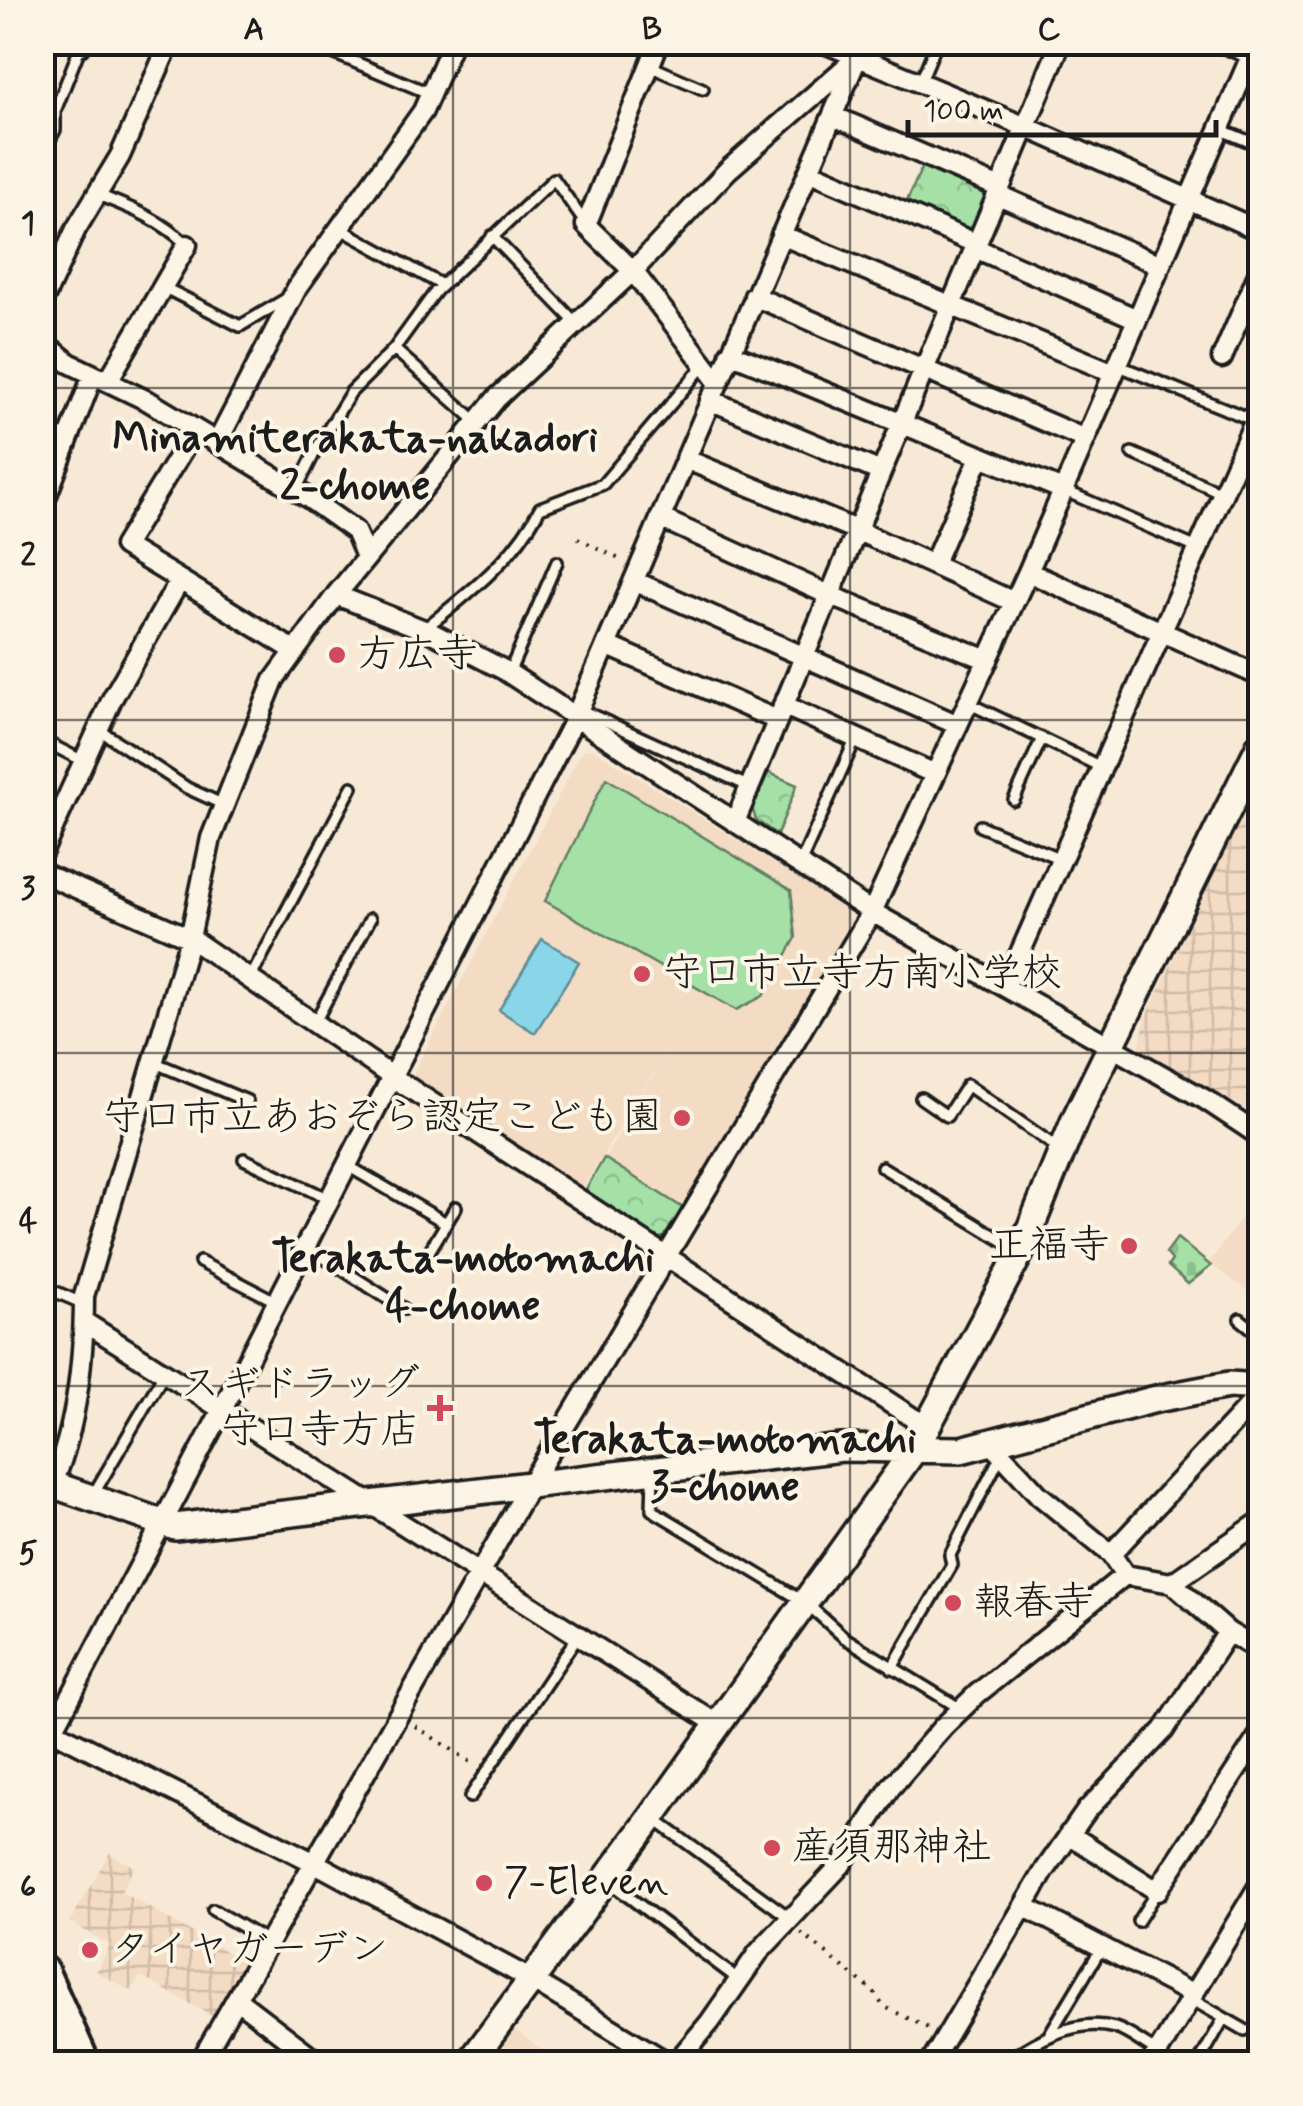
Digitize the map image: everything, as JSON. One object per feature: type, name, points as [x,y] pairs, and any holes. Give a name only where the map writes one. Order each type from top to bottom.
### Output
[{"type":"highway","points":[[42,1973],[84,2064]]},
{"type":"highway","points":[[42,2040],[53,2064]]},
{"type":"main road","points":[[469,2064],[652,1817],[923,1436],[1020,1251],[1061,1150],[1260,745]]},
{"type":"main road","points":[[46,1489],[90,1498],[174,1527],[923,1436],[961,1450],[996,1450],[1156,1398],[1229,1385],[1260,1386]]},
{"type":"street","points":[[42,302],[76,229],[140,115],[170,42]]},
{"type":"street","points":[[216,443],[293,295],[423,111],[453,42]]},
{"type":"street","points":[[658,42],[586,225],[633,271],[704,365],[714,391],[881,472]]},
{"type":"street","points":[[822,42],[861,50],[920,83],[1260,231]]},
{"type":"street","points":[[199,2064],[664,1256],[872,912],[1028,572],[1255,49],[1223,42]]},
{"type":"street","points":[[735,822],[1059,43]]},
{"type":"street","points":[[42,1751],[48,1728],[224,1408],[577,714],[861,50]]},
{"type":"street","points":[[46,1489],[66,1449],[85,1314],[190,938],[211,838],[274,680],[366,557],[496,399],[633,271],[728,170],[861,50]]},
{"type":"street","points":[[833,116],[1160,265]]},
{"type":"street","points":[[808,171],[1137,320]]},
{"type":"street","points":[[781,235],[1115,369]]},
{"type":"street","points":[[42,508],[71,434],[101,377],[188,244]]},
{"type":"street","points":[[1222,358],[1260,270]]},
{"type":"street","points":[[754,296],[1085,438]]},
{"type":"street","points":[[42,341],[69,363],[101,377],[296,490],[355,531],[366,557]]},
{"type":"street","points":[[730,354],[1063,490]]},
{"type":"street","points":[[1006,985],[1258,415]]},
{"type":"street","points":[[194,430],[124,546],[295,651]]},
{"type":"street","points":[[933,565],[980,457]]},
{"type":"street","points":[[685,459],[856,530],[1014,602]]},
{"type":"street","points":[[660,518],[829,595],[988,660]]},
{"type":"street","points":[[1028,572],[1260,676]]},
{"type":"street","points":[[636,575],[802,658],[958,725]]},
{"type":"street","points":[[42,853],[98,729],[180,580]]},
{"type":"street","points":[[336,595],[423,629],[509,673],[577,714],[872,912],[1006,985],[1260,1136]]},
{"type":"street","points":[[606,646],[856,738],[935,774]]},
{"type":"street","points":[[42,873],[190,938],[664,1256],[923,1436]]},
{"type":"street","points":[[85,1314],[165,1372],[364,1503],[717,1724]]},
{"type":"street","points":[[1111,1554],[1260,1394]]},
{"type":"street","points":[[996,1450],[1038,1495],[1111,1554],[1125,1575],[1172,1583],[1228,1632],[1260,1651]]},
{"type":"street","points":[[1172,1583],[1260,1522]]},
{"type":"street","points":[[48,1728],[530,1979],[672,2064],[710,2022],[788,1920],[840,1865],[891,1787],[962,1709],[1125,1575]]},
{"type":"street","points":[[930,2064],[1044,1870],[1087,1810],[1164,1730],[1228,1632]]},
{"type":"street","points":[[1069,1834],[1157,1891],[1260,1734]]},
{"type":"street","points":[[1153,2060],[1260,1884]]},
{"type":"street","points":[[1025,1908],[1191,1996]]},
{"type":"street","points":[[236,1999],[321,2064]]},
{"type":"lane","points":[[307,42],[431,94]]},
{"type":"lane","points":[[920,83],[937,42]]},
{"type":"lane","points":[[42,154],[54,130],[54,110],[80,43]]},
{"type":"lane","points":[[649,66],[703,89]]},
{"type":"lane","points":[[1219,129],[1260,146]]},
{"type":"lane","points":[[296,490],[352,392],[394,349],[442,285],[554,179],[586,225]]},
{"type":"lane","points":[[98,194],[148,216],[188,244]]},
{"type":"lane","points":[[341,229],[442,285]]},
{"type":"lane","points":[[492,236],[576,324]]},
{"type":"lane","points":[[163,287],[240,326],[293,295]]},
{"type":"lane","points":[[394,349],[478,422]]},
{"type":"lane","points":[[423,629],[492,572],[528,531],[540,508],[603,484],[704,365]]},
{"type":"lane","points":[[1115,369],[1258,415]]},
{"type":"lane","points":[[42,434],[71,434]]},
{"type":"lane","points":[[1132,453],[1224,494]]},
{"type":"lane","points":[[1063,490],[1200,549]]},
{"type":"lane","points":[[509,673],[557,562]]},
{"type":"lane","points":[[968,702],[1104,768]]},
{"type":"lane","points":[[577,714],[750,787]]},
{"type":"lane","points":[[98,729],[187,788],[224,805]]},
{"type":"lane","points":[[800,864],[856,738]]},
{"type":"lane","points":[[1014,800],[1042,738]]},
{"type":"lane","points":[[42,740],[83,761]]},
{"type":"lane","points":[[250,980],[352,787]]},
{"type":"lane","points":[[980,826],[1062,860]]},
{"type":"lane","points":[[314,1024],[370,919]]},
{"type":"lane","points":[[154,1062],[247,1101]]},
{"type":"lane","points":[[921,1098],[947,1116],[967,1085],[1061,1150]]},
{"type":"lane","points":[[244,1159],[331,1200]]},
{"type":"lane","points":[[348,1166],[446,1224]]},
{"type":"lane","points":[[882,1166],[1020,1251]]},
{"type":"lane","points":[[430,1250],[456,1207]]},
{"type":"lane","points":[[306,1247],[404,1309]]},
{"type":"lane","points":[[200,1262],[278,1302]]},
{"type":"lane","points":[[42,1286],[85,1314]]},
{"type":"lane","points":[[1240,1319],[1260,1335]]},
{"type":"lane","points":[[90,1498],[165,1372]]},
{"type":"lane","points":[[892,1668],[952,1565],[950,1555],[996,1450]]},
{"type":"lane","points":[[653,1469],[652,1510],[806,1603],[845,1638],[962,1709]]},
{"type":"lane","points":[[470,1796],[577,1637]]},
{"type":"lane","points":[[652,1817],[788,1920]]},
{"type":"lane","points":[[606,1879],[739,1980]]},
{"type":"lane","points":[[1138,1920],[1157,1891]]},
{"type":"lane","points":[[214,1910],[269,1942]]},
{"type":"lane","points":[[1048,2036],[1102,1948]]},
{"type":"lane","points":[[1191,1996],[1245,2030]]},
{"type":"lane","points":[[1198,2062],[1224,2018]]},
{"type":"lane","points":[[1002,2064],[1048,2036],[1092,2027],[1116,2028],[1153,2060]]},
{"type":"path","points":[[578,538],[636,575]]},
{"type":"path","points":[[400,1716],[486,1772]]},
{"type":"path","points":[[788,1920],[874,1992],[883,2006],[946,2038]]},
{"type":"shaded area","name":"守口市立寺方南小学校","points":[[593,749],[847,910],[851,921],[684,1207],[605,1158],[670,1046],[581,1191],[409,1081],[582,751]]},
{"type":"shaded area","points":[[1260,776],[1260,1117],[1139,1048],[1146,1018]]},
{"type":"shaded area","points":[[1260,1192],[1260,1300],[1209,1263]]},
{"type":"shaded area","points":[[109,1853],[134,1867],[121,1892],[245,1962],[214,2017],[140,1976],[131,1991],[96,1972],[110,1945],[70,1922]]},
{"type":"shaded area","points":[[512,2028],[560,2063],[486,2063]]},
{"type":"green space","points":[[922,167],[985,194],[989,202],[975,234],[903,210]]},
{"type":"green space","points":[[765,771],[797,785],[777,835],[756,820],[751,804]]},
{"type":"green space","points":[[606,778],[791,890],[796,938],[763,996],[736,1010],[545,901]]},
{"type":"green space","points":[[604,1158],[683,1208],[664,1237],[657,1238],[584,1193]]},
{"type":"green space","points":[[1177,1238],[1211,1266],[1188,1284],[1168,1266],[1172,1260],[1166,1253]]},
{"type":"water","points":[[542,939],[579,962],[535,1033],[499,1010]]},
{"type":"place","name":"方広寺","points":[[337,655]]},
{"type":"place","name":"守口市立寺方南小学校","points":[[642,974]]},
{"type":"place","name":"守口市立あおぞら認定こども園","points":[[682,1118]]},
{"type":"place","name":"正福寺","points":[[1129,1246]]},
{"type":"place","name":"スギドラッグ 守口寺方店","points":[[440,1408]]},
{"type":"place","name":"報春寺","points":[[953,1603]]},
{"type":"place","name":"産須那神社","points":[[772,1848]]},
{"type":"place","name":"7-Eleven","points":[[484,1883]]},
{"type":"place","name":"タイヤガーデン","points":[[90,1950]]},
{"type":"district","name":"Minamiterakata-nakadori 2-chome","points":[[355,463]]},
{"type":"district","name":"Terakata-motomachi 4-chome","points":[[463,1283]]},
{"type":"district","name":"Terakata-motomachi 3-chome","points":[[725,1464]]}]
